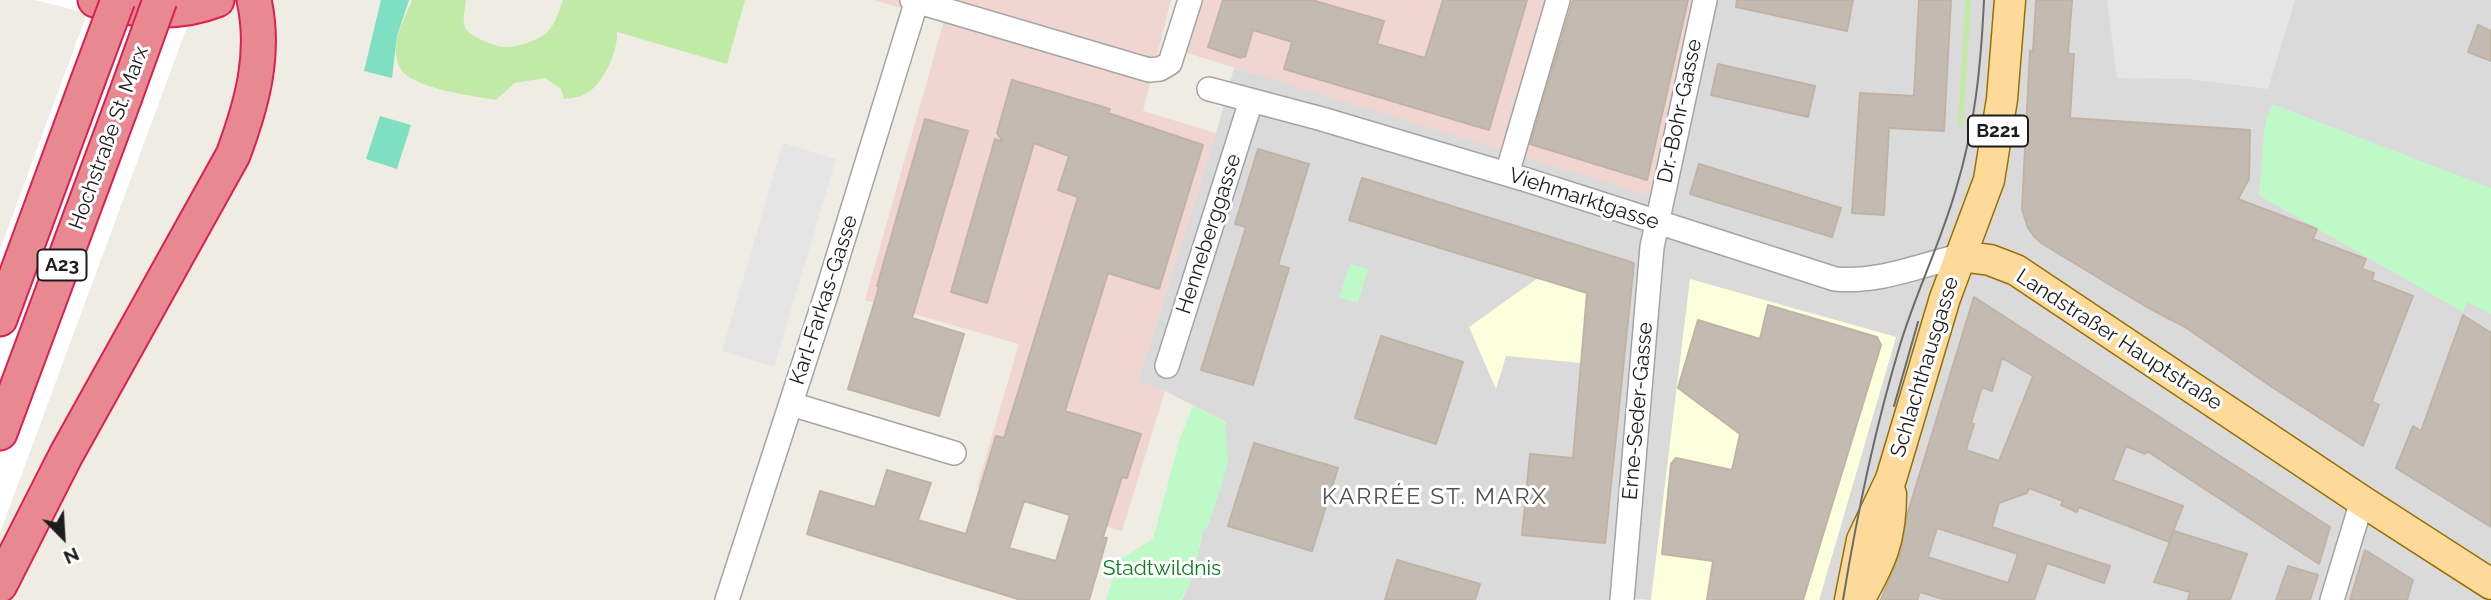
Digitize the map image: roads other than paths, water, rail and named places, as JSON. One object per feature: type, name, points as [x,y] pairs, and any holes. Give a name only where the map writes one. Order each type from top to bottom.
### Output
[{"type":"highway","points":[[95,0],[122,7],[167,11],[201,6],[216,0]]},
{"type":"highway","name":"Hochstraße St. Marx","points":[[0,319],[118,0]]},
{"type":"highway","name":"Hochstraße St. Marx","points":[[0,433],[160,0]]},
{"type":"highway","points":[[0,585],[65,456],[233,155],[251,103],[260,52],[254,0]]},
{"type":"main road","name":"B221","points":[[1960,256],[1989,180],[2004,79],[2010,0]]},
{"type":"main road","name":"Schlachthausgasse","points":[[1850,600],[1862,540],[1891,479],[1960,256]]},
{"type":"main road","name":"Landstraßer Hauptstraße","points":[[1960,256],[1990,260],[2016,270],[2362,501],[2487,589]]},
{"type":"main road","name":"Schlachthausgasse","points":[[1859,600],[1877,568],[1891,524],[1891,479]]},
{"type":"street","points":[[915,0],[1149,71],[1170,63],[1190,0]]},
{"type":"street","name":"Karl-Farkas-Gasse","points":[[727,600],[828,289],[915,0]]},
{"type":"street","points":[[1507,174],[1540,86],[1558,0]]},
{"type":"street","name":"Dr.-Bohr-Gasse","points":[[1656,223],[1705,0]]},
{"type":"street","name":"Viehmarktgasse","points":[[1209,89],[1322,119],[1507,174],[1835,279],[1869,280],[1960,256]]},
{"type":"street","name":"Henneberggasse","points":[[1167,366],[1251,101]]},
{"type":"street","name":"Erne-Seder-Gasse","points":[[1622,600],[1656,223]]},
{"type":"street","points":[[791,404],[954,453]]},
{"type":"street","points":[[2332,600],[2362,501]]},
{"type":"tram line","points":[[1843,600],[1867,471],[1891,376],[1906,325],[1950,209],[1963,166],[1976,96],[1984,0]]},
{"type":"tram line","points":[[1894,406],[1918,322]]},
{"type":"district","name":"KARRÉE ST. MARX","points":[[1435,497]]},
{"type":"park label","name":"Stadtwildnis","points":[[1162,569]]}]
